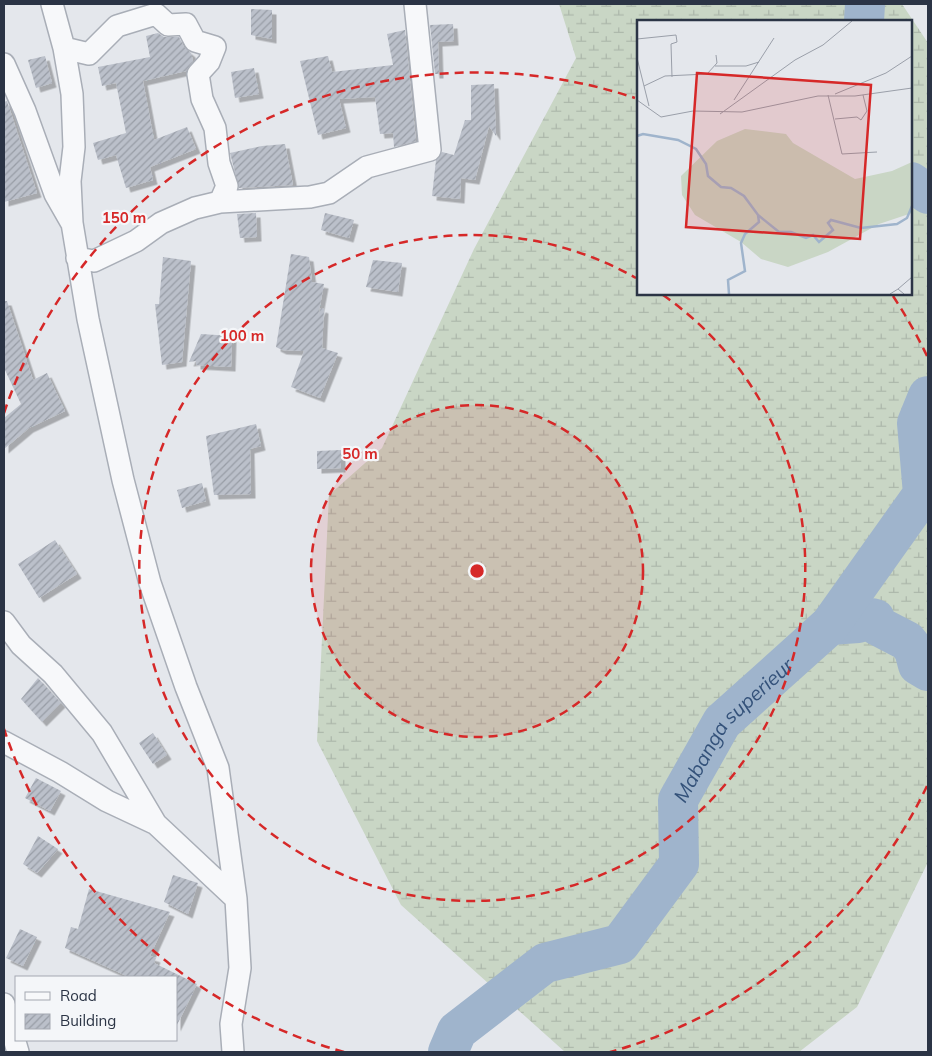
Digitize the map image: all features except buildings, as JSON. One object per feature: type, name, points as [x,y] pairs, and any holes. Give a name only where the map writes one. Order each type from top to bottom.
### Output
[{"type":"street","points":[[52,4],[64,48],[72,94],[74,147],[70,181],[72,223],[88,319],[123,480],[150,584],[186,687],[218,768],[236,899],[240,968],[231,1024],[233,1052]]},
{"type":"street","points":[[77,258],[94,261],[136,241],[161,223],[195,208],[220,202],[310,197],[329,192],[367,167],[430,150],[415,4]]},
{"type":"street","points":[[64,48],[89,54],[117,26],[156,14],[168,25],[186,24],[195,41],[215,47],[209,62],[198,74],[202,99],[215,128],[219,163],[226,186],[220,202]]},
{"type":"street","points":[[4,64],[25,111],[55,194],[72,223]]},
{"type":"street","points":[[4,622],[21,645],[53,674],[102,733],[156,824],[236,899]]},
{"type":"street","points":[[4,742],[60,772],[107,801],[156,824]]},
{"type":"street","points":[[4,1004],[18,1052]]},
{"type":"green space","points":[[559,4],[902,4],[928,43],[928,862],[857,1007],[799,1052],[565,1052],[401,905],[317,741],[329,495],[382,448],[474,249],[576,58]]},
{"type":"waterway","name":"Mabanga superieur","points":[[864,20],[865,4]]},
{"type":"waterway","name":"Mabanga superieur","points":[[912,183],[928,194]]},
{"type":"waterway","name":"Mabanga superieur","points":[[448,1052],[457,1031],[545,963],[620,944],[679,864],[678,800],[722,722],[830,625],[923,494],[917,423],[928,396]]},
{"type":"waterway","points":[[830,625],[858,623],[871,618],[875,619],[878,626],[907,641],[914,650],[918,665],[928,671]]}]
